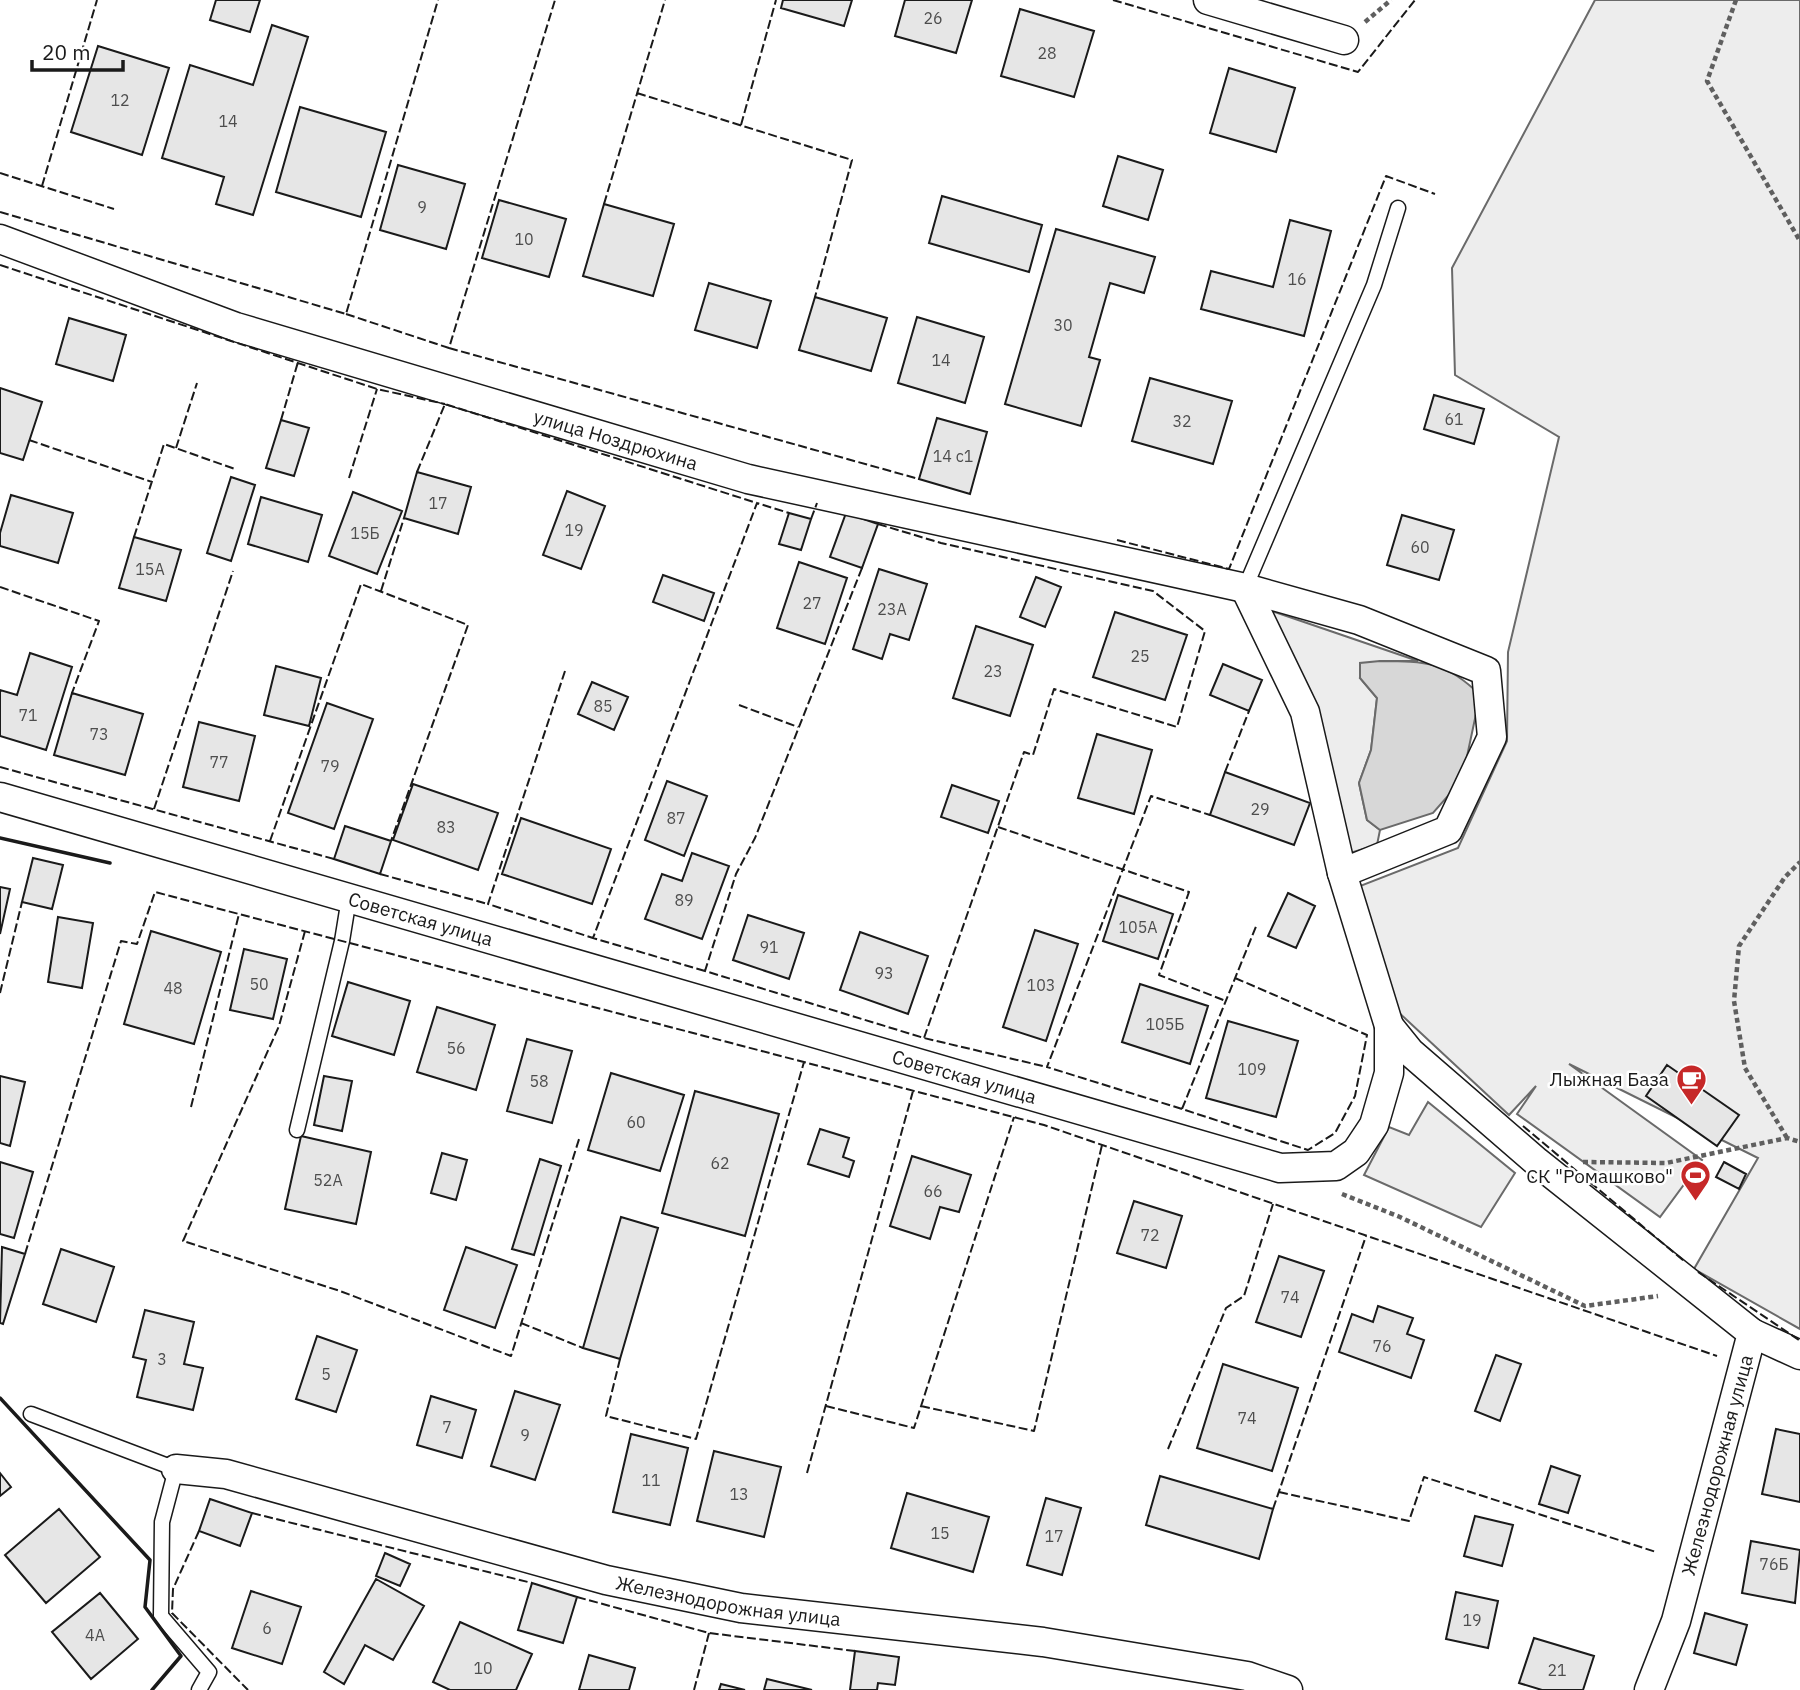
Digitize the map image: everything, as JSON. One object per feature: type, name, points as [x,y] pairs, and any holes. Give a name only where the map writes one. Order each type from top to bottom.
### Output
[{"type":"street","points":[[1208,0],[1345,40]]},
{"type":"street","name":"улица Ноздрюхина","points":[[0,239],[236,327],[748,479],[1245,588],[1359,620],[1486,670],[1492,737],[1448,830],[1342,873]]},
{"type":"street","name":"Советская улица","points":[[0,797],[1280,1168],[1336,1166],[1356,1152],[1374,1125],[1389,1073],[1389,1026],[1342,873],[1305,712],[1245,588]]},
{"type":"street","name":"Железнодорожная улица","points":[[1389,1026],[1410,1052],[1537,1162],[1752,1333],[1676,1620],[1649,1690]]},
{"type":"street","points":[[1752,1333],[1800,1355]]},
{"type":"street","name":"Железнодорожная улица","points":[[176,1469],[226,1474],[606,1580],[741,1608],[1043,1642],[1288,1690]]},
{"type":"lane","points":[[1245,588],[1374,285],[1398,208]]},
{"type":"lane","points":[[298,1130],[342,941],[349,898]]},
{"type":"lane","points":[[32,1414],[176,1469],[162,1522],[161,1615],[209,1672],[199,1690]]},
{"type":"path","points":[[1736,0],[1707,81],[1800,241]]},
{"type":"path","points":[[1787,1138],[1745,1068],[1734,1001],[1739,946],[1785,877],[1800,862]]},
{"type":"path","points":[[1537,1162],[1666,1163],[1787,1138],[1800,1142]]},
{"type":"path","points":[[1340,1193],[1400,1217],[1586,1306],[1699,1291]]},
{"type":"shaded area","points":[[1595,0],[1800,0],[1800,1329],[1694,1269],[1758,1158],[1569,1064],[1702,1160],[1660,1217],[1517,1114],[1536,1086],[1509,1115],[1395,1009],[1360,886],[1458,848],[1507,741],[1508,652],[1559,437],[1455,375],[1452,268]]},
{"type":"shaded area","points":[[1260,607],[1418,661],[1380,661],[1360,678],[1377,698],[1371,750],[1359,783],[1367,820],[1380,830],[1377,845],[1350,853]]},
{"type":"shaded area","points":[[1380,661],[1435,666],[1457,676],[1480,695],[1462,780],[1433,813],[1380,830],[1367,820],[1359,783],[1371,750],[1377,698],[1360,678],[1360,663]]},
{"type":"shaded area","points":[[1428,1102],[1515,1173],[1481,1227],[1364,1175],[1389,1127],[1409,1135]]},
{"type":"building","points":[[216,0],[260,0],[250,32],[210,20]]},
{"type":"building","points":[[783,0],[852,0],[844,26],[781,8]]},
{"type":"building","points":[[905,0],[972,0],[956,53],[895,36]]},
{"type":"building","points":[[1020,9],[1094,31],[1074,97],[1001,76]]},
{"type":"building","points":[[272,25],[308,37],[253,215],[216,204],[224,177],[162,158],[190,65],[253,85]]},
{"type":"building","points":[[98,46],[169,68],[142,155],[71,132]]},
{"type":"building","points":[[1229,68],[1295,88],[1276,152],[1210,133]]},
{"type":"building","points":[[300,107],[386,132],[361,217],[276,192]]},
{"type":"building","points":[[1118,156],[1163,170],[1148,220],[1103,206]]},
{"type":"building","points":[[398,165],[465,184],[446,249],[380,230]]},
{"type":"building","points":[[942,196],[1042,225],[1029,272],[929,243]]},
{"type":"building","points":[[499,200],[566,219],[549,277],[482,258]]},
{"type":"building","points":[[604,204],[674,224],[653,296],[583,276]]},
{"type":"building","points":[[1290,220],[1331,231],[1304,336],[1201,309],[1211,271],[1273,287]]},
{"type":"building","points":[[1056,229],[1155,257],[1144,293],[1110,283],[1089,357],[1100,360],[1081,426],[1005,404]]},
{"type":"building","points":[[709,283],[771,301],[757,348],[695,330]]},
{"type":"building","points":[[815,297],[887,318],[871,371],[799,350]]},
{"type":"building","points":[[917,317],[984,337],[965,403],[898,383]]},
{"type":"building","points":[[69,318],[126,335],[113,381],[56,364]]},
{"type":"building","points":[[1150,378],[1232,401],[1213,464],[1132,441]]},
{"type":"building","points":[[0,388],[42,402],[23,460],[0,453]]},
{"type":"building","points":[[1434,395],[1484,409],[1474,444],[1424,429]]},
{"type":"building","points":[[937,418],[987,432],[970,494],[919,479]]},
{"type":"building","points":[[281,420],[309,428],[294,476],[266,468]]},
{"type":"building","points":[[417,472],[471,487],[458,534],[404,518]]},
{"type":"building","points":[[231,477],[255,485],[231,561],[207,553]]},
{"type":"building","points":[[567,491],[605,506],[581,569],[543,555]]},
{"type":"building","points":[[353,492],[402,511],[377,574],[329,556]]},
{"type":"building","points":[[11,495],[73,513],[58,563],[0,546],[0,533]]},
{"type":"building","points":[[261,497],[322,515],[308,562],[248,544]]},
{"type":"building","points":[[789,513],[811,519],[801,550],[779,544]]},
{"type":"building","points":[[846,513],[878,524],[862,568],[830,557]]},
{"type":"building","points":[[1402,515],[1454,530],[1439,580],[1387,565]]},
{"type":"building","points":[[134,537],[181,550],[166,601],[119,588]]},
{"type":"building","points":[[799,562],[847,578],[825,644],[777,628]]},
{"type":"building","points":[[879,569],[927,584],[909,640],[890,634],[882,659],[853,649]]},
{"type":"building","points":[[663,575],[714,593],[704,621],[653,602]]},
{"type":"building","points":[[1036,577],[1061,587],[1045,627],[1020,617]]},
{"type":"building","points":[[1115,612],[1187,635],[1165,700],[1093,677]]},
{"type":"building","points":[[976,626],[1033,645],[1010,716],[953,698]]},
{"type":"building","points":[[30,653],[72,667],[46,750],[0,736],[0,690],[17,695]]},
{"type":"building","points":[[1223,664],[1262,680],[1249,711],[1210,695]]},
{"type":"building","points":[[276,666],[321,678],[309,726],[264,715]]},
{"type":"building","points":[[592,682],[628,697],[614,730],[578,714]]},
{"type":"building","points":[[72,693],[143,714],[125,775],[54,755]]},
{"type":"building","points":[[327,703],[373,719],[334,829],[288,813]]},
{"type":"building","points":[[199,722],[255,736],[239,801],[183,787]]},
{"type":"building","points":[[1097,734],[1152,750],[1134,814],[1078,798]]},
{"type":"building","points":[[1225,772],[1310,803],[1294,845],[1210,815]]},
{"type":"building","points":[[667,781],[707,796],[684,856],[645,840]]},
{"type":"building","points":[[413,784],[498,813],[478,870],[393,840]]},
{"type":"building","points":[[952,785],[999,801],[988,833],[941,817]]},
{"type":"building","points":[[521,818],[611,849],[592,904],[502,874]]},
{"type":"building","points":[[345,826],[391,841],[380,874],[334,859]]},
{"type":"building","points":[[692,853],[729,866],[702,939],[645,919],[662,874],[682,881]]},
{"type":"building","points":[[33,858],[63,865],[52,909],[22,902]]},
{"type":"building","points":[[0,887],[10,889],[0,934]]},
{"type":"building","points":[[1288,893],[1315,906],[1296,948],[1268,936]]},
{"type":"building","points":[[1118,895],[1173,914],[1158,959],[1103,941]]},
{"type":"building","points":[[748,915],[804,933],[789,979],[733,960]]},
{"type":"building","points":[[58,917],[93,923],[82,988],[48,982]]},
{"type":"building","points":[[1035,930],[1078,944],[1046,1041],[1003,1027]]},
{"type":"building","points":[[151,931],[221,952],[194,1044],[124,1024]]},
{"type":"building","points":[[860,932],[928,956],[908,1014],[840,990]]},
{"type":"building","points":[[244,949],[287,959],[273,1019],[230,1010]]},
{"type":"building","points":[[348,982],[410,1001],[394,1055],[332,1036]]},
{"type":"building","points":[[1140,984],[1208,1006],[1190,1064],[1122,1042]]},
{"type":"building","points":[[437,1007],[495,1025],[476,1090],[417,1072]]},
{"type":"building","points":[[1228,1021],[1298,1041],[1276,1117],[1206,1098]]},
{"type":"building","points":[[527,1039],[572,1051],[552,1123],[507,1111]]},
{"type":"building","name":"Лыжная База","points":[[1667,1065],[1739,1115],[1717,1146],[1646,1096]]},
{"type":"building","points":[[611,1073],[684,1095],[660,1171],[588,1150]]},
{"type":"building","points":[[0,1076],[25,1082],[10,1146],[0,1143]]},
{"type":"building","points":[[324,1076],[352,1081],[342,1131],[314,1125]]},
{"type":"building","points":[[695,1091],[779,1114],[745,1236],[662,1213]]},
{"type":"building","points":[[820,1129],[849,1138],[843,1157],[854,1161],[849,1177],[808,1164]]},
{"type":"building","points":[[301,1136],[371,1152],[356,1224],[285,1209]]},
{"type":"building","points":[[442,1153],[467,1160],[456,1200],[431,1193]]},
{"type":"building","points":[[912,1156],[971,1175],[959,1212],[940,1207],[930,1239],[890,1226]]},
{"type":"building","points":[[540,1159],[561,1166],[534,1255],[512,1249]]},
{"type":"building","points":[[0,1162],[33,1172],[14,1238],[0,1234]]},
{"type":"building","points":[[1724,1162],[1746,1174],[1739,1189],[1716,1177]]},
{"type":"building","points":[[1134,1201],[1182,1216],[1166,1268],[1117,1253]]},
{"type":"building","points":[[621,1217],[658,1228],[620,1359],[583,1348]]},
{"type":"building","points":[[2,1247],[25,1254],[3,1324],[0,1323]]},
{"type":"building","points":[[466,1247],[517,1265],[495,1328],[444,1310]]},
{"type":"building","points":[[61,1249],[114,1267],[96,1322],[43,1304]]},
{"type":"building","points":[[1279,1256],[1324,1271],[1301,1337],[1256,1322]]},
{"type":"building","points":[[1378,1306],[1413,1318],[1407,1334],[1424,1340],[1411,1378],[1339,1352],[1352,1314],[1373,1322]]},
{"type":"building","points":[[145,1310],[194,1322],[184,1364],[203,1368],[193,1410],[137,1397],[146,1360],[133,1357]]},
{"type":"building","points":[[317,1336],[357,1350],[336,1412],[296,1399]]},
{"type":"building","points":[[1496,1355],[1521,1364],[1500,1421],[1475,1411]]},
{"type":"building","points":[[1223,1364],[1298,1388],[1272,1471],[1197,1448]]},
{"type":"building","points":[[515,1391],[560,1405],[535,1480],[491,1466]]},
{"type":"building","points":[[431,1396],[476,1410],[462,1458],[417,1445]]},
{"type":"building","points":[[1776,1429],[1800,1434],[1800,1502],[1762,1494]]},
{"type":"building","points":[[631,1434],[688,1448],[670,1525],[613,1512]]},
{"type":"building","points":[[714,1451],[781,1467],[764,1537],[697,1521]]},
{"type":"building","points":[[1551,1466],[1580,1476],[1568,1513],[1539,1504]]},
{"type":"building","points":[[0,1473],[11,1487],[0,1496]]},
{"type":"building","points":[[1160,1476],[1273,1509],[1259,1559],[1146,1525]]},
{"type":"building","points":[[907,1493],[989,1517],[973,1572],[891,1548]]},
{"type":"building","points":[[1046,1498],[1081,1508],[1062,1575],[1027,1565]]},
{"type":"building","points":[[210,1499],[252,1513],[240,1546],[199,1531]]},
{"type":"building","points":[[59,1509],[100,1557],[46,1603],[5,1555]]},
{"type":"building","points":[[1475,1516],[1513,1525],[1502,1566],[1464,1556]]},
{"type":"building","points":[[1751,1541],[1800,1550],[1795,1603],[1742,1593]]},
{"type":"building","points":[[385,1553],[410,1564],[400,1586],[376,1576]]},
{"type":"building","points":[[376,1579],[424,1606],[393,1660],[365,1645],[344,1684],[324,1672]]},
{"type":"building","points":[[532,1583],[577,1597],[563,1643],[518,1630]]},
{"type":"building","points":[[251,1591],[301,1607],[282,1664],[232,1648]]},
{"type":"building","points":[[1456,1592],[1498,1601],[1488,1648],[1446,1639]]},
{"type":"building","points":[[100,1593],[138,1639],[91,1679],[52,1632]]},
{"type":"building","points":[[1705,1613],[1747,1625],[1736,1665],[1694,1653]]},
{"type":"building","points":[[460,1622],[532,1654],[516,1690],[450,1690],[433,1682]]},
{"type":"building","points":[[1534,1638],[1594,1656],[1583,1690],[1542,1690],[1519,1683]]},
{"type":"building","points":[[855,1651],[899,1657],[895,1685],[878,1683],[877,1690],[850,1690]]},
{"type":"building","points":[[589,1655],[635,1668],[629,1690],[579,1690]]},
{"type":"building","points":[[767,1679],[812,1690],[764,1690]]},
{"type":"building","points":[[721,1684],[745,1690],[719,1690]]},
{"type":"fence","points":[[42,186],[97,0]]},
{"type":"fence","points":[[0,212],[346,314],[438,0]]},
{"type":"fence","points":[[346,314],[449,348],[555,0]]},
{"type":"fence","points":[[604,204],[665,0]]},
{"type":"fence","points":[[741,125],[776,0]]},
{"type":"fence","points":[[1113,0],[1358,72],[1415,0]]},
{"type":"fence","points":[[637,93],[852,160],[815,297]]},
{"type":"fence","points":[[0,173],[114,209]]},
{"type":"fence","points":[[1117,540],[1229,569],[1386,176],[1435,194]]},
{"type":"fence","points":[[0,265],[377,389],[445,404]]},
{"type":"fence","points":[[449,348],[919,479]]},
{"type":"fence","points":[[281,420],[298,362]]},
{"type":"fence","points":[[176,448],[197,383]]},
{"type":"fence","points":[[349,478],[377,389]]},
{"type":"fence","points":[[417,472],[445,404],[757,503]]},
{"type":"fence","points":[[29,440],[152,482]]},
{"type":"fence","points":[[134,537],[164,444],[235,469]]},
{"type":"fence","points":[[705,971],[593,938],[757,503],[789,513]]},
{"type":"fence","points":[[811,519],[817,503]]},
{"type":"fence","points":[[381,591],[404,518]]},
{"type":"fence","points":[[878,524],[941,543],[1153,591],[1205,631],[1177,727],[1054,689],[1033,755],[1024,752],[924,1038]]},
{"type":"fence","points":[[862,568],[755,838],[736,874],[705,971],[924,1038],[1047,1067]]},
{"type":"fence","points":[[154,809],[233,571]]},
{"type":"fence","points":[[270,841],[361,584],[468,625],[391,841]]},
{"type":"fence","points":[[0,587],[99,621],[72,693]]},
{"type":"fence","points":[[565,671],[488,904],[593,938]]},
{"type":"fence","points":[[739,705],[798,727]]},
{"type":"fence","points":[[1225,772],[1249,711]]},
{"type":"fence","points":[[0,767],[334,859]]},
{"type":"fence","points":[[1182,1109],[1047,1067],[1151,796],[1210,815]]},
{"type":"fence","points":[[998,827],[1189,892],[1159,975],[1226,1001]]},
{"type":"fence","points":[[380,874],[488,904]]},
{"type":"fence","points":[[25,1254],[121,941],[137,944],[155,892],[1044,1125],[1717,1356]]},
{"type":"fence","points":[[0,993],[22,902]]},
{"type":"fence","points":[[191,1107],[239,914]]},
{"type":"fence","points":[[1235,978],[1367,1035],[1355,1096],[1335,1133],[1308,1150],[1182,1109],[1201,1063],[1238,970],[1257,924]]},
{"type":"fence","points":[[305,931],[279,1026],[183,1241],[340,1291],[511,1356],[580,1136]]},
{"type":"fence","points":[[620,1359],[606,1416],[696,1439],[804,1062]]},
{"type":"fence","points":[[807,1473],[913,1091]]},
{"type":"fence","points":[[826,1406],[914,1428],[1014,1117]]},
{"type":"fence","points":[[1523,1126],[1684,1261]]},
{"type":"fence","points":[[921,1406],[1034,1431],[1102,1145]]},
{"type":"fence","points":[[1168,1449],[1226,1308],[1244,1296],[1273,1204]]},
{"type":"fence","points":[[1273,1509],[1366,1236]]},
{"type":"fence","points":[[1698,1272],[1799,1340]]},
{"type":"fence","points":[[521,1323],[583,1348]]},
{"type":"fence","points":[[1279,1492],[1409,1521],[1424,1477],[1656,1552]]},
{"type":"fence","points":[[252,1513],[532,1583]]},
{"type":"fence","points":[[199,1531],[173,1589],[172,1613],[248,1690]]},
{"type":"fence","points":[[577,1597],[709,1633],[855,1651]]},
{"type":"fence","points":[[694,1690],[709,1633]]},
{"type":"wall","points":[[0,838],[110,863]]},
{"type":"wall","points":[[0,1398],[150,1560],[145,1607],[181,1656],[152,1690]]},
{"type":"place","name":"Лыжная База","points":[[1692,1106]]},
{"type":"place","name":"СК \"Ромашково\"","points":[[1696,1203]]}]
